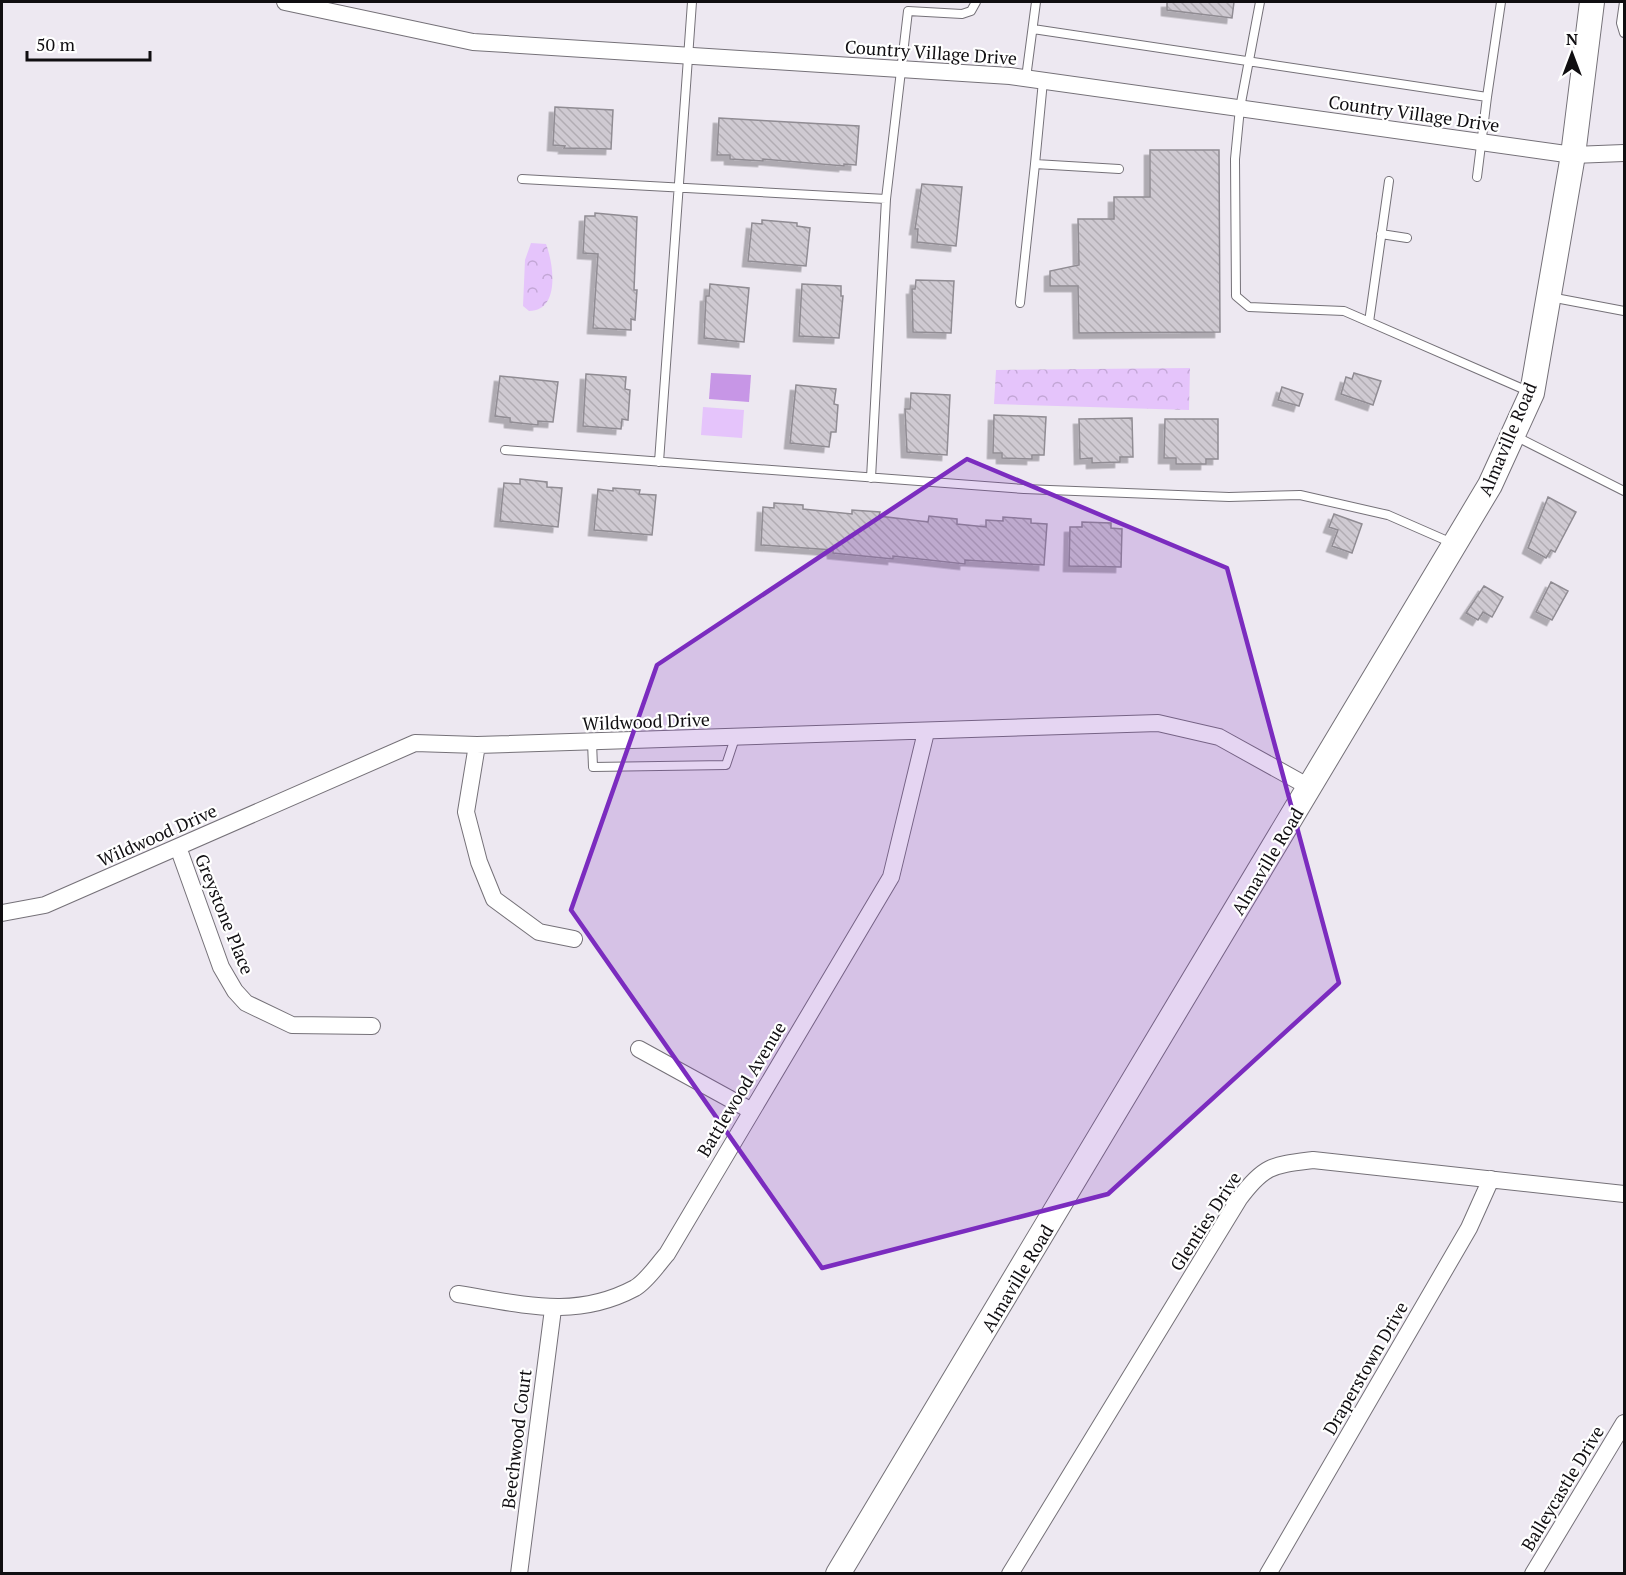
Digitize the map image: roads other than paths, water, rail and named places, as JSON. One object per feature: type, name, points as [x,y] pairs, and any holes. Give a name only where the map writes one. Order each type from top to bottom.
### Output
[{"type":"street","name":"Country Village Drive","points":[[285,2],[473,42],[900,69],[1034,80],[1573,154]]},
{"type":"street","name":"Almaville Road","points":[[838,1574],[1311,788],[1490,485],[1532,393],[1573,154],[1593,2]]},
{"type":"street","points":[[1573,154],[1624,153]]},
{"type":"street","name":"Wildwood Drive","points":[[2,913],[45,905],[415,743],[477,745],[592,742],[1158,723],[1219,737],[1311,788]]},
{"type":"street","name":"Battlewood Avenue","points":[[458,1294],[552,1309],[590,1305],[637,1287],[667,1254],[750,1110],[891,878],[926,732]]},
{"type":"street","points":[[477,745],[466,812],[479,862],[494,899],[539,932],[574,939]]},
{"type":"street","name":"Greystone Place","points":[[177,847],[221,967],[235,991],[246,1003],[292,1025],[372,1026]]},
{"type":"street","points":[[639,1049],[750,1110]]},
{"type":"street","name":"Glenties Drive","points":[[1010,1574],[1254,1178],[1275,1164],[1313,1160],[1624,1194]]},
{"type":"street","name":"Draperstown Drive","points":[[1268,1574],[1469,1228],[1491,1179]]},
{"type":"street","name":"Beechwood Court","points":[[519,1574],[552,1309]]},
{"type":"street","name":"Balleycastle Drive","points":[[1533,1574],[1624,1423]]},
{"type":"lane","points":[[659,462],[690,56],[692,2]]},
{"type":"lane","points":[[871,478],[886,199],[908,11],[962,14],[971,11],[976,2]]},
{"type":"lane","points":[[1020,303],[1035,164],[1033,29],[1036,2]]},
{"type":"lane","points":[[1260,2],[1240,108],[1235,159],[1236,296],[1249,307],[1344,311],[1532,393]]},
{"type":"lane","points":[[1477,177],[1501,2]]},
{"type":"lane","points":[[1624,3],[1621,23],[1624,33]]},
{"type":"lane","points":[[1033,29],[1487,97]]},
{"type":"lane","points":[[1035,164],[1119,169]]},
{"type":"lane","points":[[522,179],[886,199]]},
{"type":"lane","points":[[1369,322],[1389,181]]},
{"type":"lane","points":[[1381,234],[1407,238]]},
{"type":"lane","points":[[1550,297],[1624,311]]},
{"type":"lane","points":[[1513,435],[1624,491]]},
{"type":"lane","points":[[505,450],[1024,489],[1229,497],[1300,495],[1388,514],[1456,545]]},
{"type":"lane","points":[[592,742],[592,767],[726,765],[735,738]]}]
